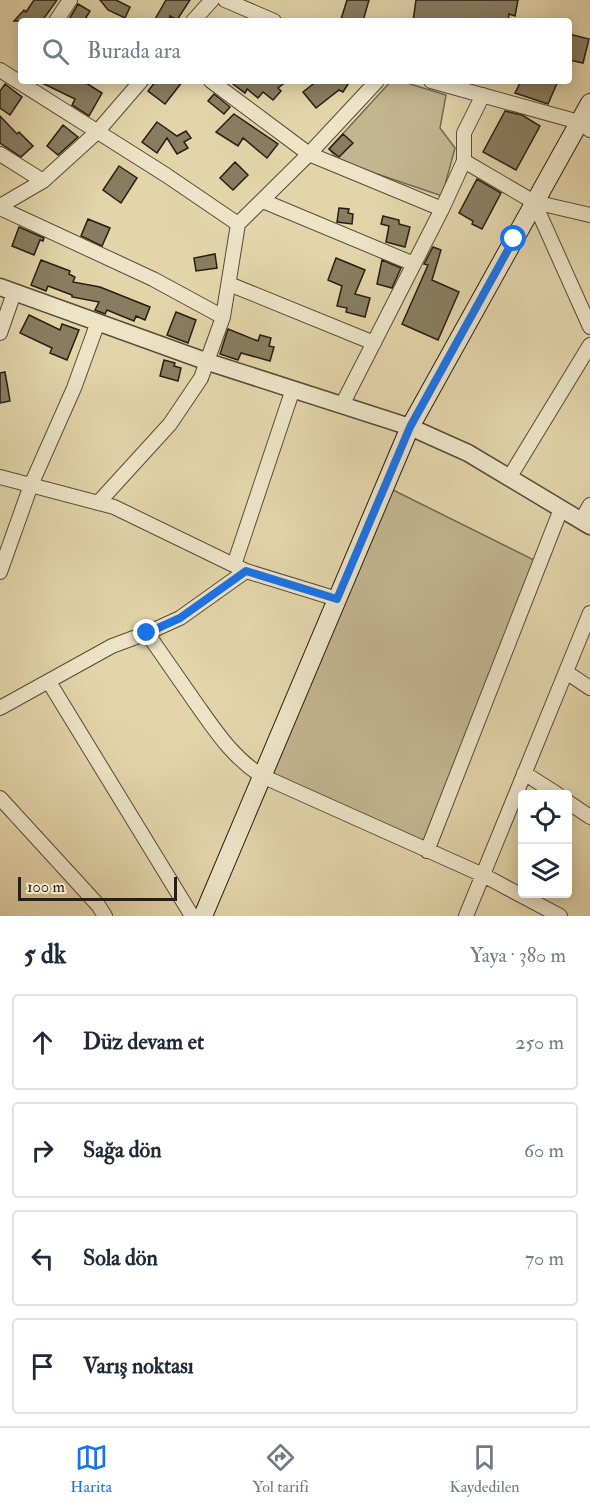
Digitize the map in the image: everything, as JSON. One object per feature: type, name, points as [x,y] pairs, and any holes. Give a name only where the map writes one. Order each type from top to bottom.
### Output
[{"type":"main road","points":[[203,915],[410,427],[534,202],[584,126],[590,103]]},
{"type":"street","points":[[58,18],[70,0]]},
{"type":"street","points":[[196,18],[212,0]]},
{"type":"street","points":[[225,0],[267,18]]},
{"type":"street","points":[[0,70],[18,76]]},
{"type":"street","points":[[29,84],[97,132],[238,224]]},
{"type":"street","points":[[0,207],[43,181],[97,132],[138,84]]},
{"type":"street","points":[[215,84],[309,154],[442,209]]},
{"type":"street","points":[[98,503],[170,424],[201,378],[223,317],[238,224],[309,154],[374,84]]},
{"type":"street","points":[[442,84],[584,126]]},
{"type":"street","points":[[342,405],[464,161],[464,133],[483,95]]},
{"type":"street","points":[[0,154],[43,181]]},
{"type":"street","points":[[464,161],[534,202],[590,215]]},
{"type":"street","points":[[263,201],[414,264]]},
{"type":"street","points":[[534,202],[590,327]]},
{"type":"street","points":[[0,207],[153,279],[223,317]]},
{"type":"street","points":[[229,284],[374,343]]},
{"type":"street","points":[[0,333],[7,290],[208,362],[410,427],[468,453],[585,523],[590,505]]},
{"type":"street","points":[[0,572],[31,485],[74,388],[98,322]]},
{"type":"street","points":[[509,478],[590,345]]},
{"type":"street","points":[[0,708],[112,646],[180,618],[240,568],[293,389]]},
{"type":"street","points":[[0,477],[114,507],[240,568],[337,599]]},
{"type":"street","points":[[427,850],[561,509]]},
{"type":"street","points":[[466,916],[590,613]]},
{"type":"street","points":[[147,633],[220,739],[244,764],[262,776],[483,875],[560,916]]},
{"type":"street","points":[[566,672],[590,688]]},
{"type":"street","points":[[49,682],[203,915]]},
{"type":"street","points":[[524,773],[550,790]]},
{"type":"street","points":[[0,798],[98,905],[105,916]]},
{"type":"street","points":[[572,805],[590,817]]},
{"type":"shaded area","points":[[388,84],[410,84],[446,95],[440,128],[455,148],[442,196],[339,161],[329,149]]},
{"type":"shaded area","points":[[391,489],[540,563],[427,851],[262,776]]},
{"type":"building","points":[[34,0],[57,0],[44,18],[18,18],[18,21],[14,21],[24,10],[26,12]]},
{"type":"building","points":[[100,0],[116,0],[130,7],[125,18],[108,10]]},
{"type":"building","points":[[166,0],[190,0],[178,18],[170,16],[170,18],[156,18]]},
{"type":"building","points":[[347,0],[369,0],[364,18],[341,18]]},
{"type":"building","points":[[416,0],[518,0],[515,16],[509,14],[508,18],[413,18]]},
{"type":"building","points":[[78,4],[90,11],[86,18],[70,18]]},
{"type":"building","points":[[572,35],[589,39],[583,63],[572,61]]},
{"type":"building","points":[[5,84],[22,97],[10,115],[0,108],[0,91]]},
{"type":"building","points":[[44,84],[88,84],[102,93],[89,116],[72,105],[75,99]]},
{"type":"building","points":[[154,84],[181,84],[165,104],[148,91]]},
{"type":"building","points":[[233,84],[283,84],[278,88],[281,91],[273,100],[263,92],[258,98],[247,89],[245,93]]},
{"type":"building","points":[[313,84],[348,84],[343,92],[339,90],[316,108],[303,92]]},
{"type":"building","points":[[520,84],[557,84],[548,104],[515,93]]},
{"type":"building","points":[[214,94],[230,107],[224,114],[208,101]]},
{"type":"building","points":[[505,111],[522,115],[540,126],[516,170],[483,152]]},
{"type":"building","points":[[234,114],[278,144],[267,158],[243,138],[238,146],[216,132]]},
{"type":"building","points":[[0,116],[17,134],[19,132],[33,146],[21,157],[0,143]]},
{"type":"building","points":[[157,122],[177,136],[186,131],[191,138],[184,142],[188,148],[177,154],[167,138],[157,153],[142,142]]},
{"type":"building","points":[[63,125],[78,137],[58,155],[47,146]]},
{"type":"building","points":[[343,134],[353,143],[339,157],[329,149]]},
{"type":"building","points":[[235,162],[248,175],[233,190],[220,178]]},
{"type":"building","points":[[119,166],[137,178],[121,203],[103,190]]},
{"type":"building","points":[[477,179],[501,193],[482,229],[459,213]]},
{"type":"building","points":[[339,208],[349,209],[348,213],[353,214],[352,224],[337,222]]},
{"type":"building","points":[[383,216],[399,220],[399,224],[410,227],[405,247],[386,242],[389,226],[381,224]]},
{"type":"building","points":[[88,219],[110,228],[102,246],[81,236]]},
{"type":"building","points":[[19,227],[44,238],[43,241],[40,240],[34,255],[12,246]]},
{"type":"building","points":[[433,247],[441,250],[432,280],[459,292],[438,340],[402,324],[428,265],[424,264]]},
{"type":"building","points":[[215,254],[217,268],[196,271],[194,258]]},
{"type":"building","points":[[336,258],[365,270],[355,294],[370,298],[365,317],[346,312],[347,308],[337,306],[342,286],[328,280]]},
{"type":"building","points":[[41,260],[70,271],[69,274],[75,277],[73,282],[100,287],[150,307],[145,320],[136,316],[134,321],[107,310],[105,314],[95,310],[99,302],[72,297],[72,295],[48,286],[46,291],[31,285]]},
{"type":"building","points":[[382,260],[401,268],[392,288],[377,284]]},
{"type":"building","points":[[176,312],[196,320],[188,343],[167,335]]},
{"type":"building","points":[[29,315],[60,330],[62,324],[79,330],[67,360],[50,353],[52,348],[20,333]]},
{"type":"building","points":[[228,329],[258,341],[260,335],[271,338],[269,346],[274,347],[270,361],[241,353],[238,360],[220,354]]},
{"type":"building","points":[[164,360],[175,363],[174,366],[181,368],[178,381],[160,376]]},
{"type":"building","points":[[5,372],[10,401],[0,403],[0,373]]},
{"type":"route","points":[[147,633],[180,618],[246,571],[337,599],[410,427],[514,239]]}]
